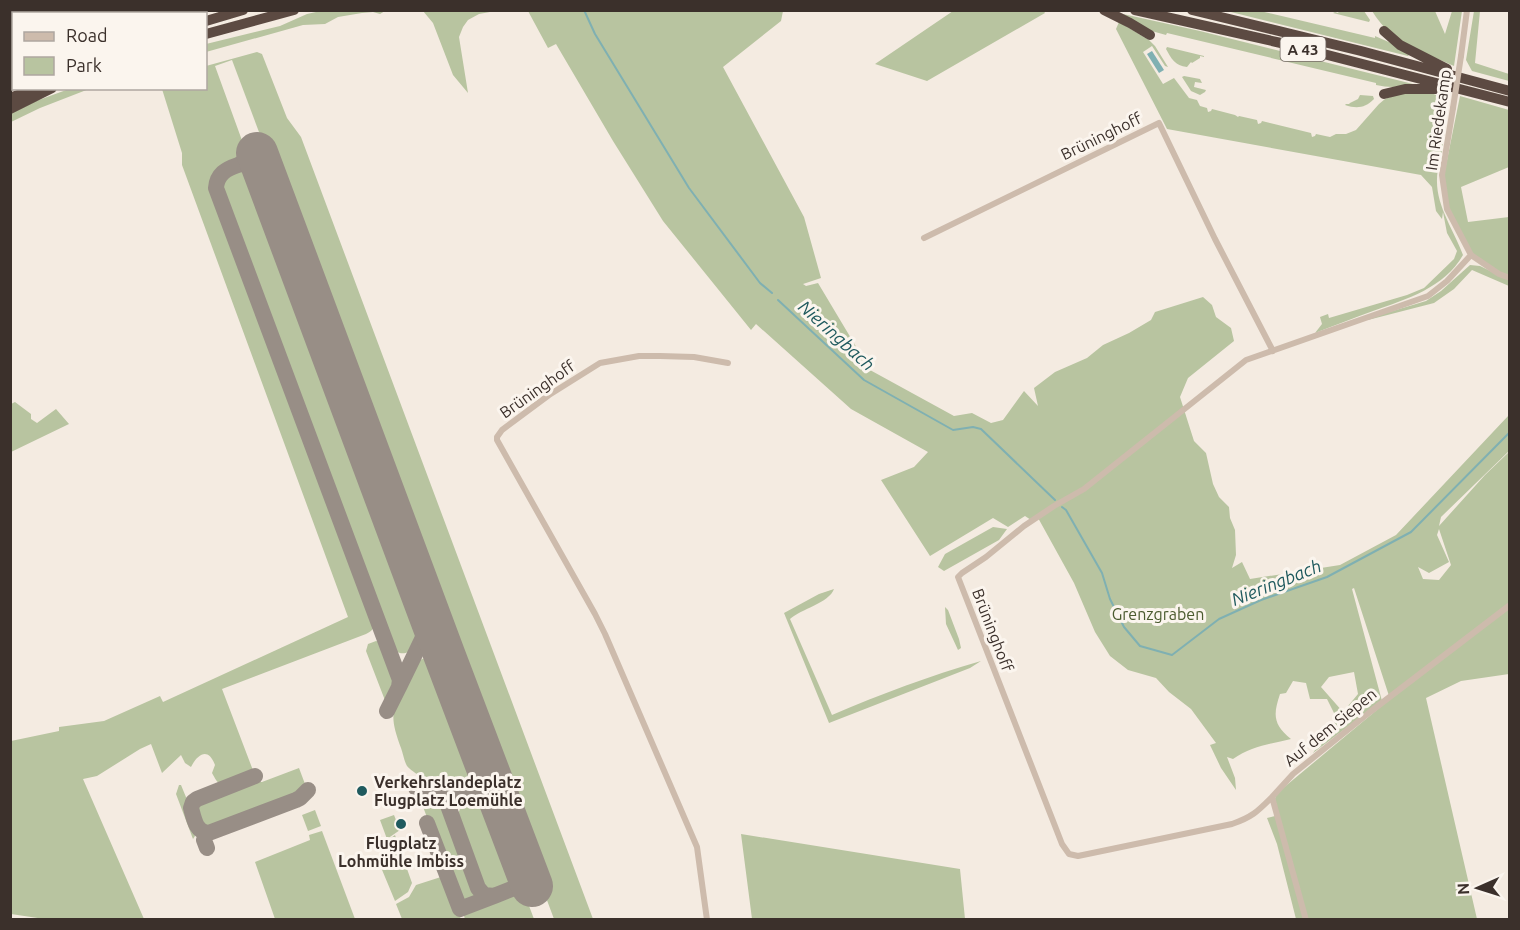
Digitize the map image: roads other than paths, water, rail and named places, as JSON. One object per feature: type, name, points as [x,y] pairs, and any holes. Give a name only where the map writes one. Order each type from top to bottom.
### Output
[{"type":"highway","points":[[207,14],[228,10]]},
{"type":"highway","points":[[207,21],[243,10]]},
{"type":"highway","points":[[207,34],[294,10]]},
{"type":"highway","points":[[1104,10],[1150,34]]},
{"type":"highway","name":"A 43","points":[[1135,10],[1469,86],[1509,91]]},
{"type":"highway","name":"A 43","points":[[1192,10],[1350,48],[1469,86],[1509,102]]},
{"type":"highway","points":[[1384,31],[1400,45],[1469,86]]},
{"type":"highway","points":[[1384,93],[1405,89],[1469,86]]},
{"type":"highway","points":[[10,98],[32,90]]},
{"type":"highway","points":[[10,109],[48,90]]},
{"type":"street","name":"Im Riedekamp","points":[[1467,10],[1442,175],[1447,208],[1471,255],[1509,278]]},
{"type":"street","name":"Brüninghoff","points":[[924,238],[1159,123],[1273,351]]},
{"type":"street","name":"Brüninghoff","points":[[1272,797],[1255,814],[1232,824],[1078,856],[1069,854],[1062,844],[958,577],[1024,525],[1084,489],[1246,360],[1428,296],[1447,281],[1471,255]]},
{"type":"street","name":"Brüninghoff","points":[[707,920],[697,847],[595,614],[497,440],[497,436],[549,395],[600,363],[639,356],[660,356],[694,357],[728,363]]},
{"type":"street","name":"Auf dem Siepen","points":[[1272,797],[1301,767],[1509,605]]},
{"type":"street","points":[[1272,797],[1306,920]]},
{"type":"water","points":[[1152,51],[1164,70],[1159,73],[1147,54]]},
{"type":"waterway","name":"Nieringbach","points":[[584,10],[595,34],[689,188],[760,283],[772,293]]},
{"type":"waterway","name":"Nieringbach","points":[[778,300],[864,380],[953,430],[973,427],[981,429],[1055,500]]},
{"type":"waterway","name":"Nieringbach","points":[[1062,507],[1066,510],[1102,573],[1110,599],[1124,627],[1140,646],[1172,655],[1219,619],[1261,600],[1327,577],[1411,532],[1510,432]]},
{"type":"place","name":"Verkehrslandeplatz Flugplatz Loemühle","points":[[362,791]]},
{"type":"place","name":"Flugplatz Lohmühle Imbiss","points":[[401,824]]},
{"type":"park label","name":"Grenzgraben","points":[[1158,614]]}]
